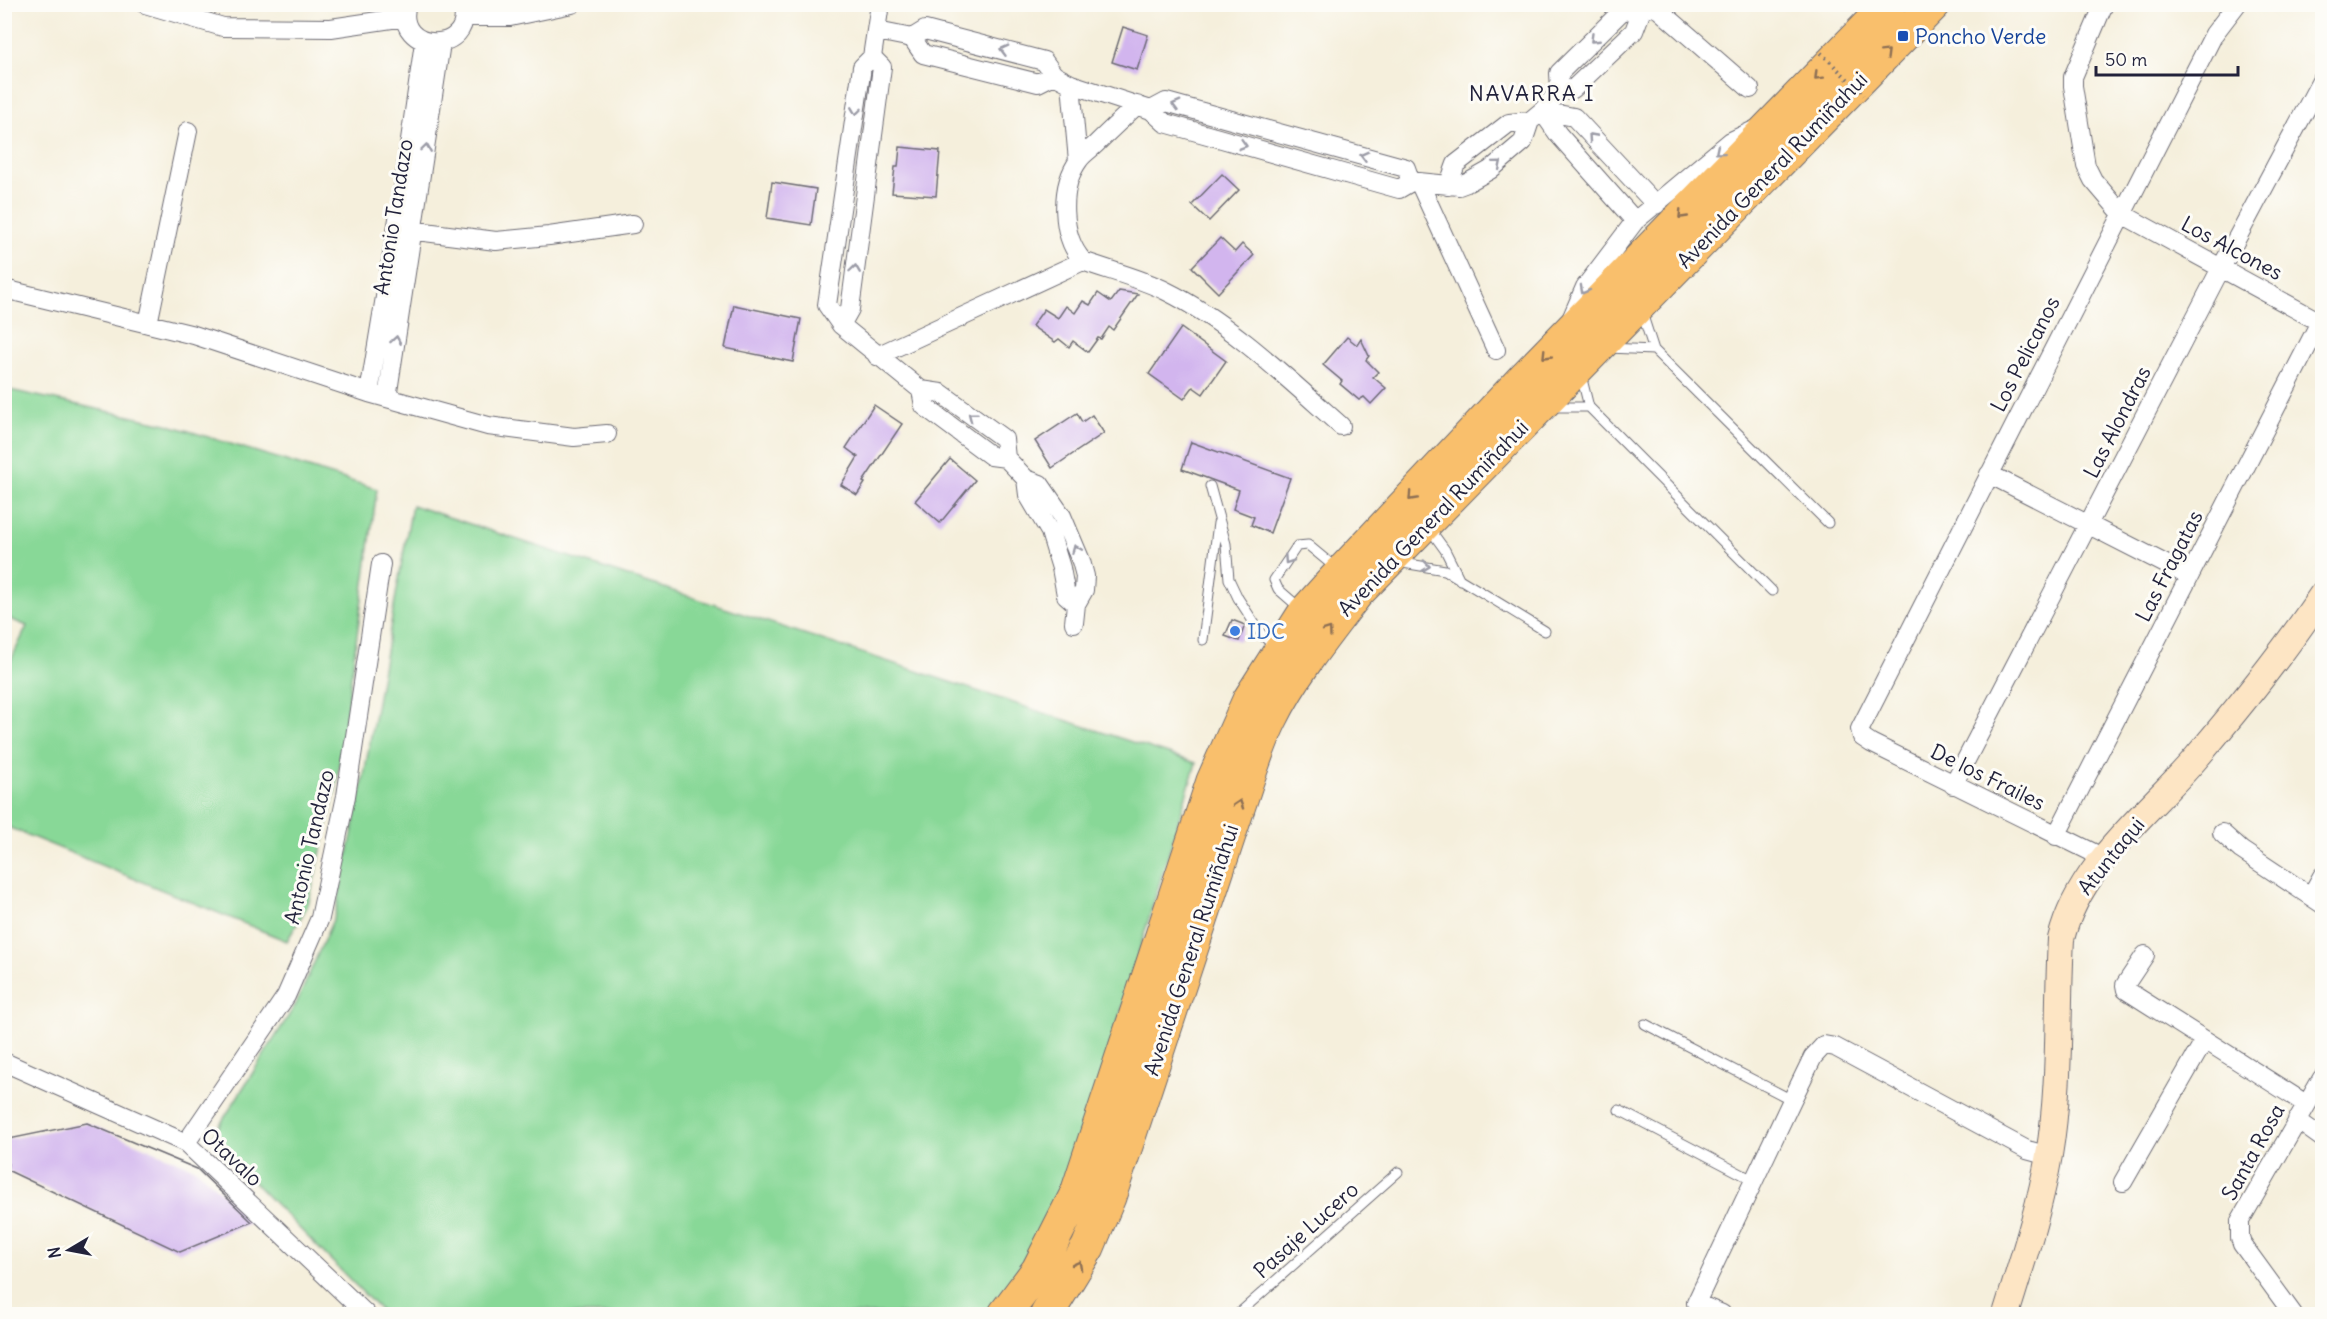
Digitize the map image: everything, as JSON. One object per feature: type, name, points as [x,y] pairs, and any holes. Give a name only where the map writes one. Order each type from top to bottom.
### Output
[{"type":"highway","name":"Avenida General Rumiñahui","points":[[1005,1314],[1038,1270],[1077,1193],[1213,781],[1249,700],[1305,612],[1568,332],[1889,4]]},
{"type":"highway","name":"Avenida General Rumiñahui","points":[[1047,1314],[1088,1247],[1109,1197],[1249,775],[1270,720],[1286,691],[1357,593],[1934,4]]},
{"type":"street","points":[[145,4],[223,27],[331,28],[406,11],[408,28],[415,36],[433,43],[457,33],[463,11],[510,17],[572,4]]},
{"type":"street","points":[[880,4],[872,57],[882,67],[850,309],[841,325],[921,390],[941,393],[1004,439],[1006,458],[1026,479],[1028,495],[1050,532],[1061,568],[1066,595],[1076,604],[1074,623]]},
{"type":"street","points":[[2104,4],[2073,77],[2075,110],[2086,166],[2093,180],[2122,214]]},
{"type":"street","name":"Los Pelicanos","points":[[1860,729],[2214,33],[2237,4]]},
{"type":"street","points":[[877,31],[912,38],[923,54],[1038,83],[1054,75],[1071,84],[1144,108],[1165,123],[1399,189],[1415,182],[1448,186],[1467,183],[1490,170],[1523,142],[1536,116],[1560,90],[1559,73],[1622,11],[1657,8],[1750,89]]},
{"type":"street","name":"Antonio Tandazo","points":[[378,396],[433,43]]},
{"type":"street","name":"Las Alondras","points":[[1953,785],[2221,268],[2322,79]]},
{"type":"street","points":[[1071,84],[1078,160],[1070,181],[1065,208],[1069,235],[1075,252],[1083,261],[1166,291],[1219,324],[1271,364],[1341,426]]},
{"type":"street","points":[[1078,160],[1144,108]]},
{"type":"street","points":[[1448,186],[1456,165],[1509,123],[1536,116],[1574,117],[1656,205]]},
{"type":"street","points":[[1536,116],[1558,134],[1635,221]]},
{"type":"street","points":[[1568,332],[1574,311],[1585,287],[1635,221],[1731,141],[1770,124]]},
{"type":"street","points":[[148,324],[189,130]]},
{"type":"street","points":[[1415,182],[1496,350]]},
{"type":"street","name":"Los Alcones","points":[[2122,214],[2321,320]]},
{"type":"street","points":[[405,230],[496,241],[633,224]]},
{"type":"street","points":[[877,356],[1083,261]]},
{"type":"street","points":[[4,289],[194,335],[378,396],[488,426],[574,437],[608,434]]},
{"type":"street","name":"Las Fragatas","points":[[2056,836],[2321,320]]},
{"type":"street","points":[[1989,474],[2189,576]]},
{"type":"street","name":"Antonio Tandazo","points":[[186,1143],[286,996],[320,918],[346,796],[381,564]]},
{"type":"street","name":"Atuntaqui","points":[[2006,1314],[2049,1156],[2055,1107],[2061,939],[2066,920],[2079,894],[2104,858],[2195,759],[2261,679],[2322,595]]},
{"type":"street","name":"De los Frailes","points":[[1860,729],[1862,737],[1871,743],[2104,858]]},
{"type":"street","points":[[2222,832],[2241,850],[2317,900],[2322,876]]},
{"type":"street","name":"Santa Rosa","points":[[2145,955],[2125,988],[2204,1041],[2302,1112],[2240,1221],[2239,1229],[2242,1244],[2293,1314]]},
{"type":"street","points":[[2123,1182],[2204,1041]]},
{"type":"street","points":[[1722,1314],[1693,1309],[1813,1057],[1822,1047],[1829,1045],[1835,1047],[2027,1150],[2049,1156]]},
{"type":"street","name":"Otavalo","points":[[4,1062],[186,1143],[366,1314]]},
{"type":"street","points":[[2322,1078],[2302,1112],[2322,1138]]},
{"type":"lane","points":[[1640,305],[1653,350],[1828,523]]},
{"type":"lane","points":[[1653,350],[1589,357],[1589,407],[1772,591]]},
{"type":"lane","points":[[1540,407],[1589,407]]},
{"type":"lane","points":[[1210,486],[1226,544],[1229,579],[1262,635],[1279,651]]},
{"type":"lane","points":[[1203,640],[1218,517]]},
{"type":"lane","points":[[1426,523],[1445,550],[1460,580]]},
{"type":"lane","points":[[1305,612],[1278,589],[1274,580],[1297,546],[1308,544],[1341,572]]},
{"type":"lane","points":[[1388,561],[1437,568],[1545,631]]},
{"type":"lane","points":[[1645,1024],[1792,1100]]},
{"type":"lane","points":[[1619,1110],[1753,1180]]},
{"type":"lane","name":"Pasaje Lucero","points":[[1238,1314],[1398,1172]]},
{"type":"path","points":[[1821,53],[1864,95]]},
{"type":"green space","points":[[5,389],[166,424],[377,489],[336,788],[308,905],[287,941],[5,826],[5,673],[27,626],[5,617]]},
{"type":"green space","points":[[412,505],[1196,763],[1100,1082],[1071,1164],[1034,1243],[1012,1280],[986,1314],[384,1314],[211,1139],[296,1004],[335,915],[361,792]]},
{"type":"building","points":[[1123,27],[1148,35],[1137,70],[1112,62]]},
{"type":"building","points":[[900,147],[940,151],[936,196],[892,193]]},
{"type":"building","points":[[1222,174],[1239,190],[1209,221],[1192,205]]},
{"type":"building","points":[[772,182],[816,189],[811,225],[767,218]]},
{"type":"building","points":[[1220,238],[1235,252],[1242,244],[1254,255],[1218,293],[1192,267]]},
{"type":"building","points":[[1119,291],[1138,294],[1113,330],[1109,327],[1088,352],[1073,341],[1069,347],[1059,339],[1055,342],[1032,326],[1044,309],[1058,318],[1066,306],[1075,313],[1083,301],[1090,305],[1098,293],[1111,302]]},
{"type":"building","points":[[734,305],[801,319],[793,362],[725,348]]},
{"type":"building","points":[[1181,328],[1226,361],[1203,394],[1193,387],[1184,399],[1149,374]]},
{"type":"building","points":[[1347,337],[1357,345],[1361,339],[1369,356],[1366,360],[1378,372],[1373,377],[1386,388],[1371,404],[1364,397],[1359,400],[1323,365]]},
{"type":"building","points":[[874,405],[902,424],[863,482],[865,483],[857,495],[841,485],[858,457],[846,448]]},
{"type":"building","points":[[1077,413],[1082,422],[1092,415],[1104,433],[1052,468],[1035,441]]},
{"type":"building","points":[[1191,442],[1290,478],[1270,533],[1251,525],[1254,517],[1233,509],[1239,490],[1182,469]]},
{"type":"building","points":[[950,459],[975,480],[940,523],[915,501]]},
{"type":"building","name":"IDC","points":[[1232,620],[1245,625],[1239,641],[1225,636]]},
{"type":"building","points":[[87,1123],[197,1169],[252,1222],[180,1252],[7,1170],[8,1162],[4,1160],[4,1140]]},
{"type":"place","name":"Poncho Verde","points":[[1903,36]]},
{"type":"place","name":"IDC","points":[[1235,631]]},
{"type":"district","name":"NAVARRA I","points":[[1532,93]]}]
